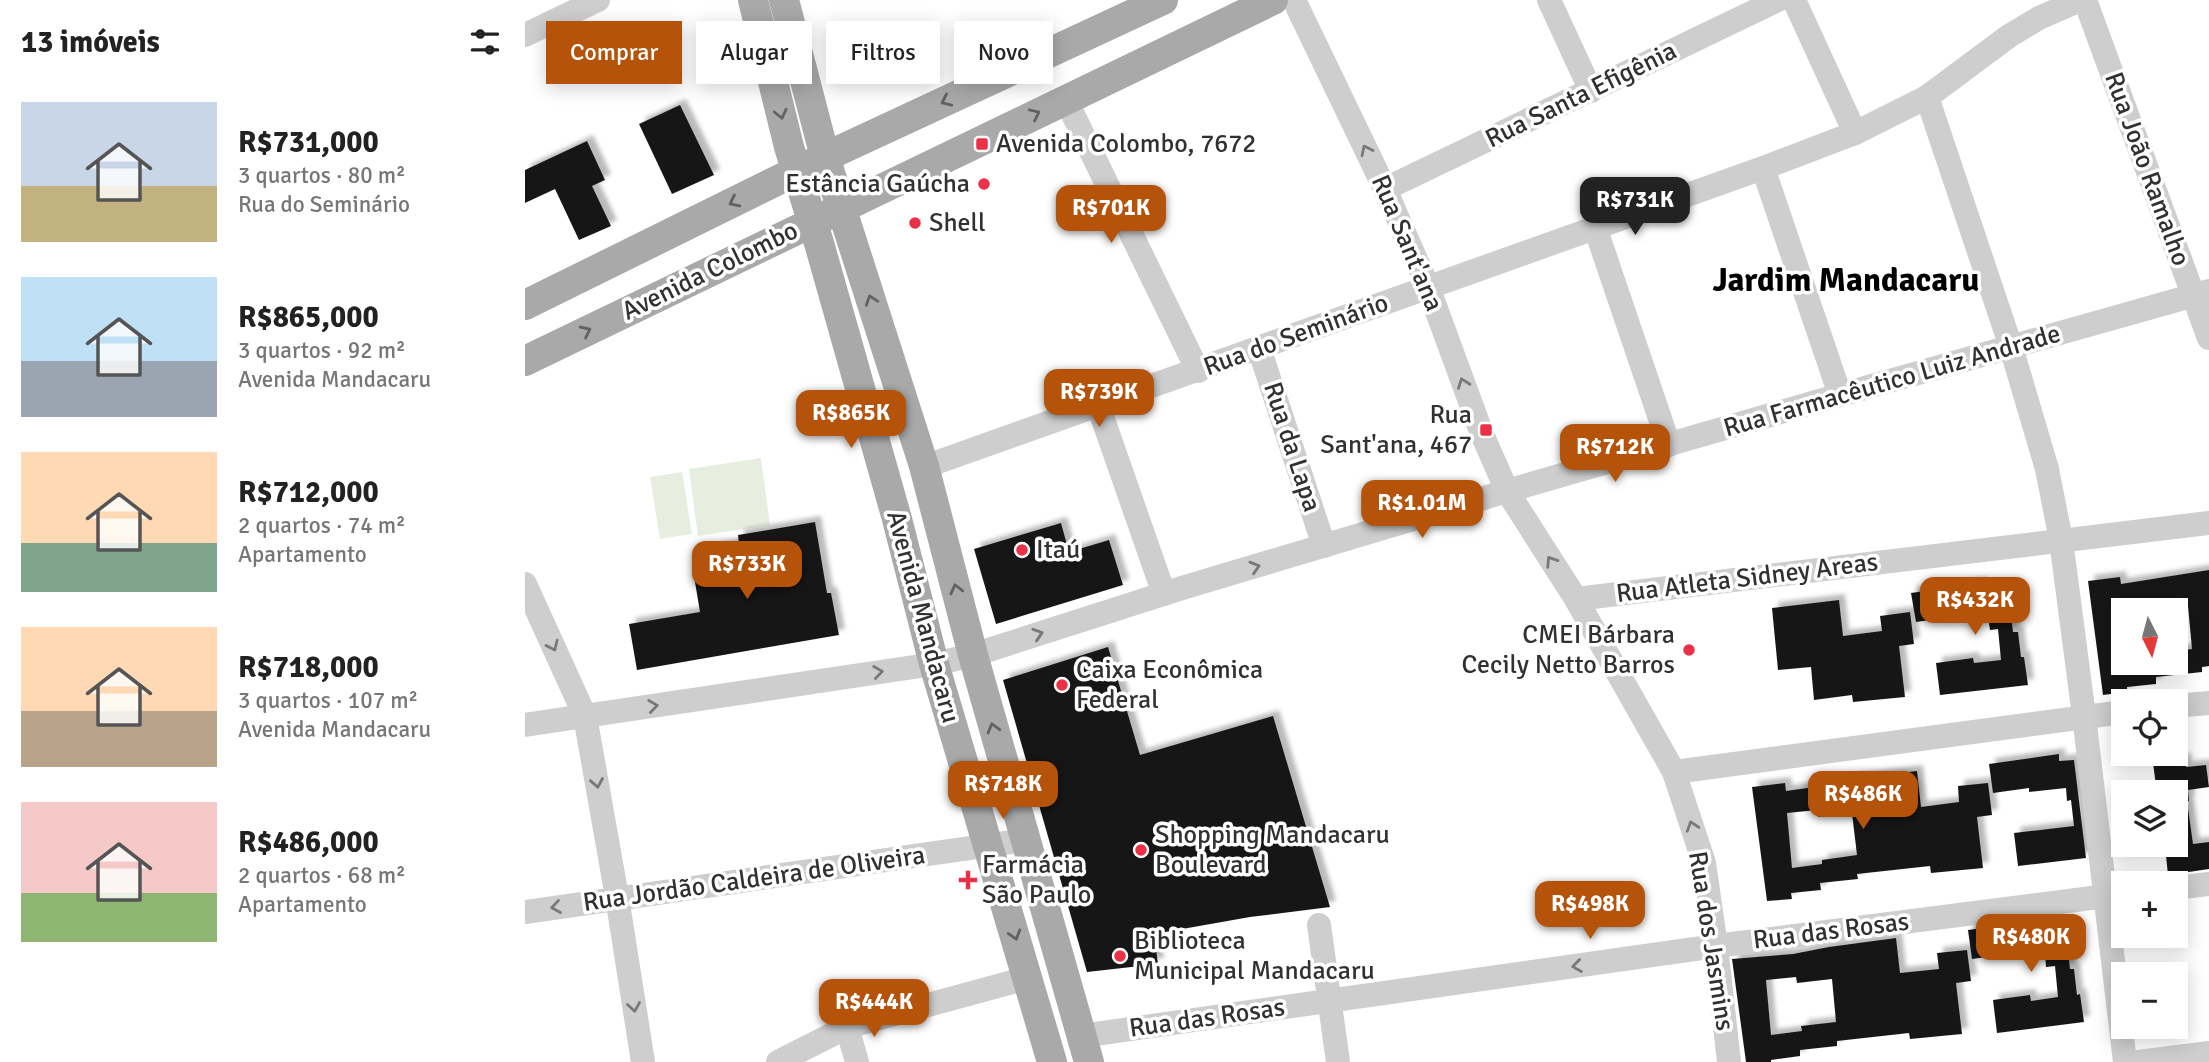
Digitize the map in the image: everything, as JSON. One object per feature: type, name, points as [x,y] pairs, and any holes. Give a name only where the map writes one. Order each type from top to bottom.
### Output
[{"type":"main road","name":"Avenida Mandacaru","points":[[753,0],[796,172],[819,243],[897,519],[934,664],[1052,1062]]},
{"type":"main road","name":"Avenida Mandacaru","points":[[784,0],[825,157],[925,467],[973,655],[1085,1049]]},
{"type":"main road","name":"Avenida Colombo","points":[[525,305],[825,157],[1163,0]]},
{"type":"main road","name":"Avenida Colombo","points":[[525,361],[810,221],[1273,0]]},
{"type":"main road","points":[[848,348],[885,340]]},
{"type":"street","points":[[525,35],[599,0]]},
{"type":"street","name":"Rua Sant'ana","points":[[1294,0],[1385,189],[1427,287],[1482,434],[1507,491]]},
{"type":"street","points":[[1549,0],[1591,91]]},
{"type":"street","name":"Rua Santa Efigênia","points":[[1385,189],[1778,0]]},
{"type":"street","points":[[1794,0],[1855,133]]},
{"type":"street","name":"Rua do Seminário","points":[[925,467],[1855,133],[1927,97],[2009,36],[2039,18],[2080,0]]},
{"type":"street","name":"Rua João Ramalho","points":[[2085,0],[2201,294],[2209,338]]},
{"type":"street","points":[[1927,97],[2011,347],[2047,469],[2061,540],[2084,716],[2111,872]]},
{"type":"street","points":[[1066,100],[1198,371]]},
{"type":"street","points":[[1763,168],[1840,395]]},
{"type":"street","points":[[1595,227],[1669,445]]},
{"type":"street","name":"Rua Farmacêutico Luiz Andrade","points":[[525,725],[934,664],[973,655],[1164,594],[1507,491],[2201,294]]},
{"type":"street","name":"Rua da Lapa","points":[[1259,348],[1324,546]]},
{"type":"street","points":[[1098,405],[1164,594]]},
{"type":"street","name":"Rua dos Jasmins","points":[[1507,491],[1576,599],[1674,772],[1704,863],[1729,1062]]},
{"type":"street","name":"Rua Atleta Sidney Areas","points":[[1576,599],[2209,523]]},
{"type":"street","points":[[525,584],[585,716],[643,1062]]},
{"type":"street","points":[[2188,705],[2209,703]]},
{"type":"street","points":[[1674,772],[2111,713]]},
{"type":"street","name":"Rua Jordão Caldeira de Oliveira","points":[[525,912],[1025,840]]},
{"type":"street","points":[[2188,886],[2209,884]]},
{"type":"street","name":"Rua das Rosas","points":[[1085,1049],[1331,1001],[1716,946],[2111,896]]},
{"type":"street","points":[[1319,925],[1338,1062]]},
{"type":"street","points":[[2118,948],[2125,1062]]},
{"type":"street","points":[[778,1062],[847,1027],[1027,978]]},
{"type":"street","points":[[847,1027],[857,1062]]},
{"type":"street","points":[[2138,1062],[2209,1053]]},
{"type":"green space","points":[[761,458],[770,525],[698,536],[689,469]]},
{"type":"green space","points":[[682,472],[692,534],[660,539],[650,477]]},
{"type":"building","points":[[680,105],[714,175],[672,194],[639,124]]},
{"type":"building","points":[[587,141],[605,180],[592,186],[611,226],[579,240],[555,189],[525,203],[525,170]]},
{"type":"building","points":[[815,522],[827,593],[831,593],[839,635],[637,670],[629,624],[700,612],[692,564],[716,560],[714,548],[739,544],[738,535]]},
{"type":"building","points":[[1061,523],[1069,552],[1109,540],[1123,585],[996,624],[974,549]]},
{"type":"building","points":[[2209,570],[2209,666],[2202,667],[2202,672],[2188,674],[2188,649],[2192,649],[2188,598],[2111,598],[2111,676],[2165,676],[2156,677],[2156,684],[2111,689],[2111,694],[2103,695],[2088,581],[2120,577],[2121,584]]},
{"type":"building","points":[[1981,583],[1982,591],[2008,588],[2013,632],[2018,632],[2028,685],[1940,695],[1936,663],[1973,658],[1974,663],[2001,660],[1998,629],[1990,630],[1988,617],[1952,621],[1951,617],[1916,622],[1911,593]]},
{"type":"building","points":[[1839,600],[1843,636],[1882,631],[1880,616],[1910,612],[1914,644],[1899,646],[1905,697],[1853,702],[1852,695],[1814,700],[1811,667],[1778,670],[1772,608]]},
{"type":"building","points":[[1108,647],[1140,755],[1273,716],[1330,907],[1250,917],[1154,934],[1158,964],[1087,972],[1003,680]]},
{"type":"building","points":[[2059,754],[2059,761],[2074,760],[2086,858],[2018,866],[2014,833],[2074,826],[2071,800],[2067,801],[2066,788],[2029,792],[2029,788],[1993,793],[1989,764]]},
{"type":"building","points":[[2206,765],[2209,787],[2188,790],[2188,780],[2155,780],[2153,766]]},
{"type":"building","points":[[1917,771],[1921,807],[1959,802],[1958,786],[1988,783],[1992,815],[1977,817],[1983,868],[1931,873],[1930,866],[1857,874],[1858,879],[1820,883],[1821,890],[1791,893],[1792,899],[1767,901],[1752,787],[1785,783],[1786,791],[1850,782],[1850,779]],"holes":[[[1817,810],[1818,817],[1852,813],[1857,855],[1792,868],[1787,813]]]},
{"type":"building","points":[[2188,808],[2193,844],[2209,842],[2209,869],[2168,871],[2166,857],[2188,857]]},
{"type":"building","points":[[2038,920],[2038,928],[2065,925],[2070,969],[2074,969],[2084,1022],[1997,1033],[1993,1000],[2030,995],[2031,1001],[2058,997],[2055,966],[2046,967],[2045,954],[2008,959],[2008,954],[1972,959],[1968,930]]},
{"type":"building","points":[[1896,938],[1900,973],[1939,969],[1937,953],[1967,950],[1971,981],[1956,983],[1962,1034],[1910,1039],[1909,1033],[1837,1041],[1837,1046],[1800,1050],[1800,1056],[1771,1062],[1746,1062],[1732,959],[1793,954]],"holes":[[[1796,977],[1797,983],[1832,979],[1836,1022],[1801,1026],[1802,1031],[1771,1035],[1766,980]]]},
{"type":"place","name":"Avenida Colombo, 7672","points":[[982,144]]},
{"type":"place","name":"Estância Gaúcha","points":[[984,184]]},
{"type":"place","name":"Shell","points":[[915,223]]},
{"type":"place","name":"Rua Sant'ana, 467","points":[[1486,430]]},
{"type":"place","name":"Itaú","points":[[1022,550]]},
{"type":"place","name":"CMEI Bárbara Cecily Netto Barros","points":[[1689,650]]},
{"type":"place","name":"Caixa Econômica Federal","points":[[1062,685]]},
{"type":"place","name":"Shopping Mandacaru Boulevard","points":[[1141,850]]},
{"type":"place","name":"Farmácia São Paulo","points":[[968,880]]},
{"type":"place","name":"Biblioteca Municipal Mandacaru","points":[[1120,956]]},
{"type":"district","name":"Jardim Mandacaru","points":[[1846,280]]}]
